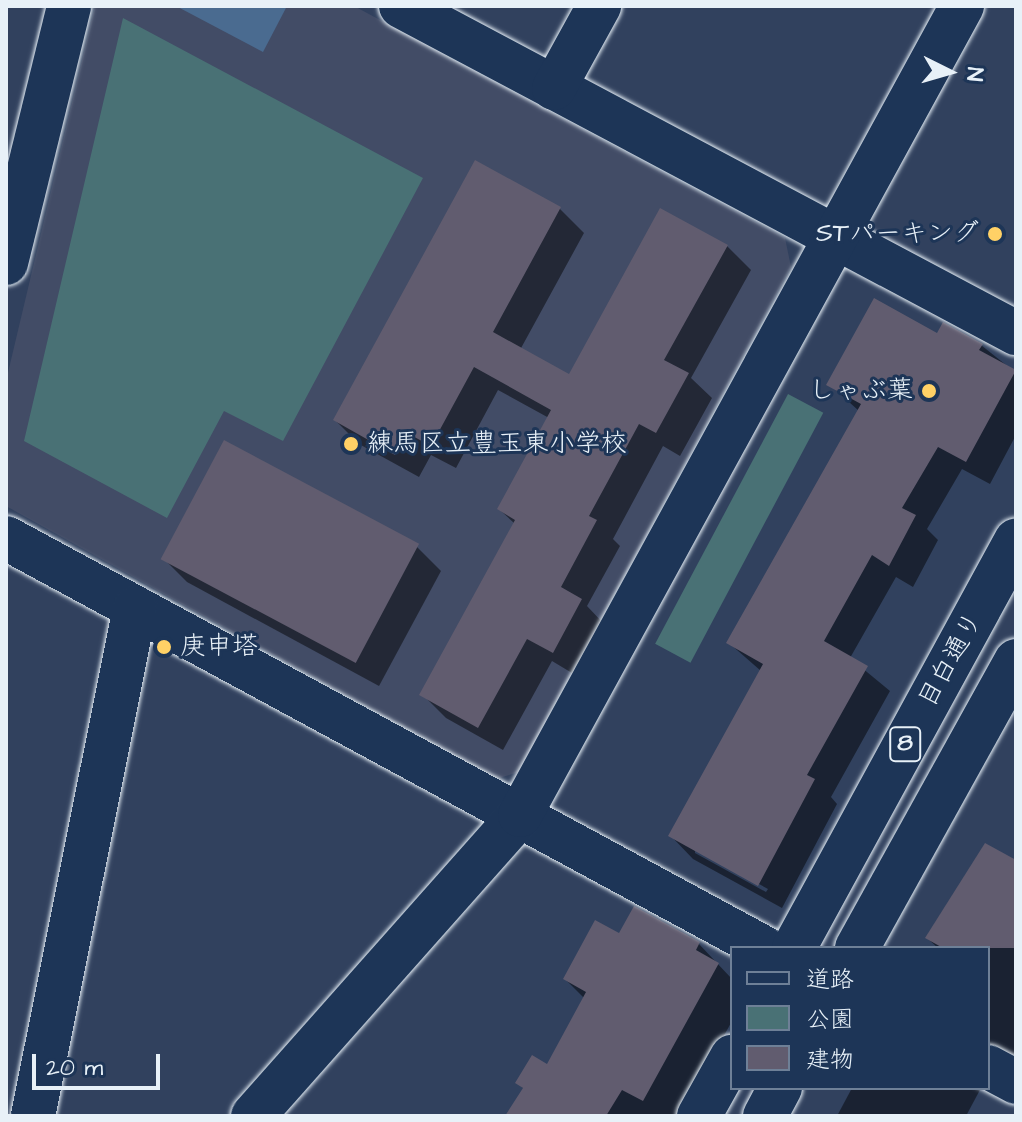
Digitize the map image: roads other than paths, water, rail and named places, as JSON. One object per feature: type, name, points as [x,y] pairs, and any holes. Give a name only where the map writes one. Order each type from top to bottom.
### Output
[{"type":"street","points":[[6,263],[69,6]]},
{"type":"street","points":[[401,6],[1016,333]]},
{"type":"street","points":[[554,88],[599,6]]},
{"type":"street","points":[[253,1116],[520,815],[962,6]]},
{"type":"street","points":[[6,538],[760,946]]},
{"type":"street","name":"目白通り","points":[[795,946],[1016,540]]},
{"type":"street","points":[[33,1116],[135,608]]},
{"type":"street","name":"8","points":[[858,946],[1016,661]]},
{"type":"street","points":[[699,1116],[730,1061]]},
{"type":"street","points":[[990,1068],[1016,1082]]},
{"type":"street","points":[[765,1116],[779,1090]]},
{"type":"place","name":"STパーキング","points":[[995,234]]},
{"type":"place","name":"しゃぶ葉","points":[[929,391]]},
{"type":"place","name":"練馬区立豊玉東小学校","points":[[351,444]]},
{"type":"place","name":"庚申塔","points":[[164,647]]}]
